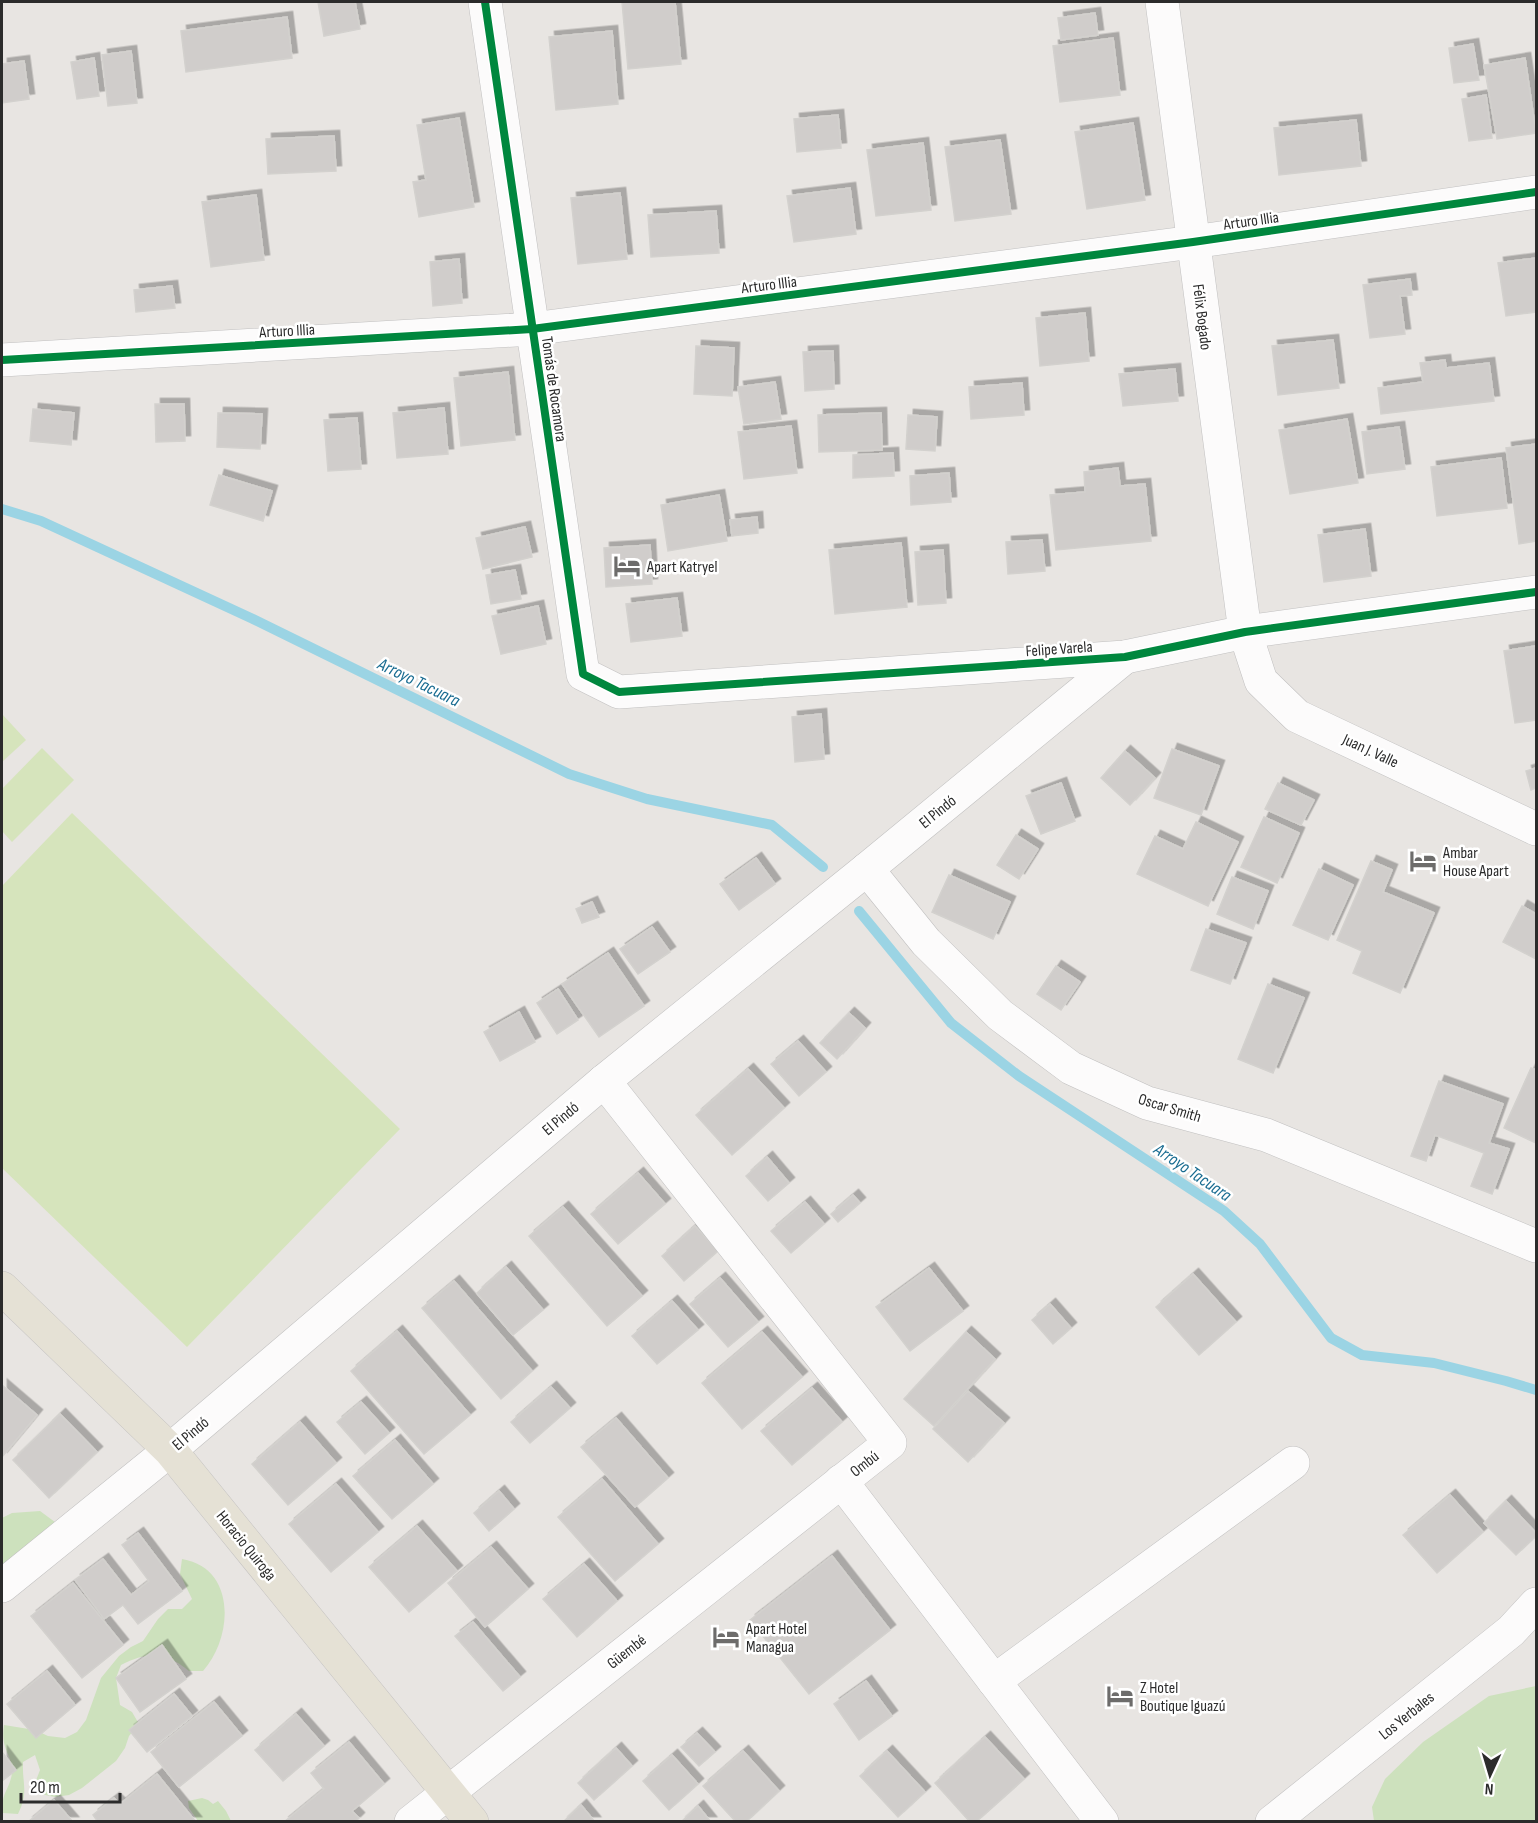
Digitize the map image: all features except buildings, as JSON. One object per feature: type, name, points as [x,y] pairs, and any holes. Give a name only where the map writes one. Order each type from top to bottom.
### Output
[{"type":"main road","name":"Horacio Quiroga","points":[[2,1288],[170,1450],[472,1821]]},
{"type":"street","name":"Tomás de Rocamora","points":[[485,2],[584,674]]},
{"type":"street","name":"Félix Bogado","points":[[1162,2],[1245,632]]},
{"type":"street","name":"Arturo Illia","points":[[2,360],[532,329],[1194,242],[1536,192]]},
{"type":"street","name":"Felipe Varela","points":[[584,674],[619,692],[1125,657],[1245,632],[1536,592]]},
{"type":"street","name":"Juan J. Valle","points":[[1245,632],[1261,681],[1297,716],[1536,829]]},
{"type":"street","name":"El Pindó","points":[[2,1586],[170,1450],[604,1081],[1125,657]]},
{"type":"street","name":"Oscar Smith","points":[[867,869],[926,942],[1000,1015],[1071,1068],[1147,1103],[1266,1135],[1536,1246]]},
{"type":"street","name":"Ombú","points":[[604,1081],[890,1443],[841,1481],[1102,1821]]},
{"type":"street","points":[[994,1681],[1293,1463]]},
{"type":"street","name":"Güembé","points":[[411,1821],[841,1481]]},
{"type":"street","name":"Los Yerbales","points":[[1272,1821],[1511,1631],[1536,1604]]},
{"type":"green space","points":[[2,714],[26,740],[2,762]]},
{"type":"green space","points":[[42,748],[74,780],[12,842],[2,831],[2,789]]},
{"type":"green space","points":[[72,813],[400,1129],[187,1347],[2,1168],[2,886]]},
{"type":"green space","points":[[40,1511],[63,1528],[2,1570],[2,1518],[12,1513]]},
{"type":"green space","points":[[182,1559],[200,1565],[213,1576],[221,1590],[224,1623],[213,1657],[203,1671],[189,1671],[172,1660],[156,1655],[140,1657],[121,1665],[116,1678],[120,1705],[132,1712],[139,1724],[129,1736],[125,1748],[116,1761],[82,1788],[69,1795],[55,1797],[41,1794],[35,1783],[40,1770],[35,1755],[23,1762],[24,1794],[18,1814],[3,1813],[4,1796],[12,1773],[11,1761],[4,1741],[4,1725],[65,1738],[77,1732],[86,1720],[101,1678],[119,1656],[143,1641],[168,1609],[182,1609],[192,1599],[180,1574]]},
{"type":"green space","points":[[1536,1686],[1536,1821],[1374,1821],[1372,1807],[1385,1779],[1423,1742],[1489,1696]]},
{"type":"green space","points":[[202,1798],[213,1804],[218,1801],[231,1821],[198,1821],[189,1808],[188,1801]]},
{"type":"waterway","name":"Arroyo Tacuara","points":[[2,509],[41,521],[253,619],[569,774],[647,799],[772,825],[823,867]]},
{"type":"waterway","name":"Arroyo Tacuara","points":[[859,911],[951,1023],[1019,1076],[1224,1211],[1260,1244],[1331,1338],[1362,1355],[1434,1363],[1536,1390]]},
{"type":"cycle path","points":[[485,2],[583,674],[619,692],[1125,657],[1245,632],[1536,592]]},
{"type":"cycle path","points":[[2,360],[532,329],[1193,242],[1536,192]]},
{"type":"place","name":"Apart Katryel","points":[[627,566]]},
{"type":"place","name":"Ambar House Apart","points":[[1423,861]]},
{"type":"place","name":"Apart Hotel Managua","points":[[726,1637]]},
{"type":"place","name":"Z Hotel Boutique Iguazú","points":[[1120,1696]]}]
